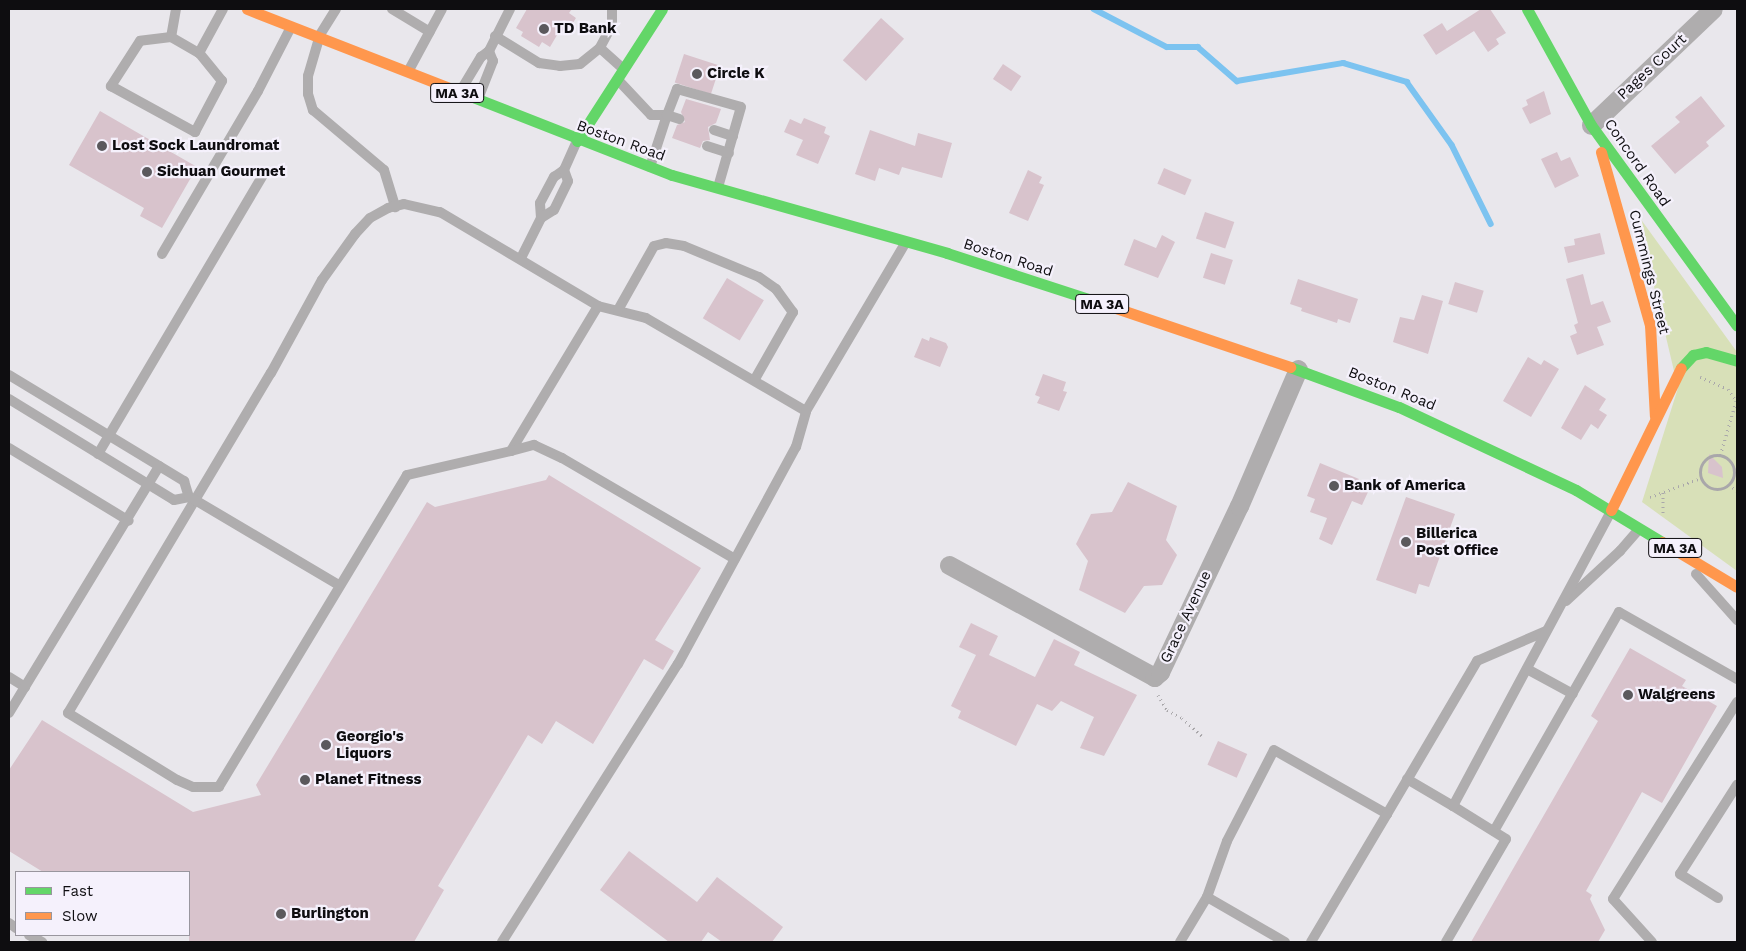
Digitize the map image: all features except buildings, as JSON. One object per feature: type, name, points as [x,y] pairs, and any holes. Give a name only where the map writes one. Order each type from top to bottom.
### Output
[{"type":"main road","name":"Boston Road","points":[[247,9],[265,12],[291,26],[320,35],[408,73],[577,141],[650,168],[906,241],[1298,369],[1400,407],[1482,443],[1611,510],[1673,546],[1737,588]]},
{"type":"main road","points":[[577,141],[619,73],[662,9]]},
{"type":"main road","name":"Concord Road","points":[[1527,9],[1591,125],[1737,326]]},
{"type":"main road","name":"Cummings Street","points":[[1591,125],[1636,267],[1650,325],[1655,416],[1611,510]]},
{"type":"main road","points":[[1655,416],[1684,362],[1694,355],[1718,353],[1737,361]]},
{"type":"street","name":"Pages Court","points":[[1591,125],[1713,9]]},
{"type":"street","name":"Grace Avenue","points":[[950,565],[1154,677],[1160,672],[1239,506],[1298,369]]},
{"type":"lane","points":[[171,37],[176,9]]},
{"type":"lane","points":[[199,53],[223,9]]},
{"type":"lane","points":[[336,9],[320,35],[308,76],[308,94],[313,110],[384,170],[395,207]]},
{"type":"lane","points":[[392,9],[430,32]]},
{"type":"lane","points":[[408,73],[442,9]]},
{"type":"lane","points":[[459,93],[481,57],[489,51],[510,9]]},
{"type":"lane","points":[[495,36],[539,63],[560,66],[580,64],[600,48],[612,25],[612,9]]},
{"type":"lane","points":[[162,254],[258,91],[291,26]]},
{"type":"lane","points":[[171,37],[199,53],[222,81],[195,132],[111,86],[140,41],[171,37]]},
{"type":"lane","points":[[600,48],[652,115],[667,115],[679,119]]},
{"type":"lane","points":[[478,101],[493,61],[489,51]]},
{"type":"lane","points":[[650,168],[677,89],[740,107],[718,188]]},
{"type":"lane","points":[[714,130],[733,136]]},
{"type":"lane","points":[[662,131],[674,134]]},
{"type":"lane","points":[[542,218],[540,203],[554,178],[564,170],[577,141]]},
{"type":"lane","points":[[708,146],[729,153]]},
{"type":"lane","points":[[521,258],[542,218],[554,210],[568,181],[564,170]]},
{"type":"lane","points":[[98,454],[264,172]]},
{"type":"lane","points":[[735,559],[562,458],[534,445],[407,475],[219,787],[193,787],[177,780],[68,713],[322,280],[370,218],[395,207],[424,206],[440,212],[521,258],[598,306],[646,318],[755,379],[806,411]]},
{"type":"lane","points":[[502,942],[678,664],[796,447],[806,411],[906,241]]},
{"type":"lane","points":[[618,310],[654,246],[666,243],[684,246],[759,278],[776,289],[793,312],[755,379]]},
{"type":"lane","points":[[511,451],[598,306]]},
{"type":"lane","points":[[9,375],[184,481],[192,499]]},
{"type":"lane","points":[[9,399],[174,500],[192,499],[339,585]]},
{"type":"lane","points":[[9,448],[128,521]]},
{"type":"lane","points":[[9,713],[128,521],[159,466]]},
{"type":"lane","points":[[1453,806],[1611,510]]},
{"type":"lane","points":[[1560,606],[1620,551],[1640,527]]},
{"type":"lane","points":[[1673,546],[1737,620]]},
{"type":"lane","points":[[1494,832],[1619,612],[1737,679]]},
{"type":"lane","points":[[1311,942],[1477,661],[1546,631]]},
{"type":"lane","points":[[1527,669],[1573,694]]},
{"type":"lane","points":[[9,677],[25,687]]},
{"type":"lane","points":[[1652,942],[1614,899],[1737,702]]},
{"type":"lane","points":[[1180,942],[1207,897],[1227,841],[1274,750],[1387,814]]},
{"type":"lane","points":[[1407,779],[1506,839],[1446,942]]},
{"type":"lane","points":[[1718,898],[1680,874],[1737,785]]},
{"type":"lane","points":[[1207,897],[1284,942]]},
{"type":"lane","points":[[31,936],[42,942]]},
{"type":"path","points":[[1700,376],[1728,389],[1736,401],[1720,456]]},
{"type":"path","points":[[1701,478],[1703,462],[1712,456],[1720,456],[1727,459],[1733,468],[1729,484]]},
{"type":"path","points":[[1701,478],[1713,488],[1729,484]]},
{"type":"path","points":[[1650,497],[1701,478]]},
{"type":"path","points":[[1729,484],[1737,491]]},
{"type":"path","points":[[1663,492],[1663,513]]},
{"type":"path","points":[[1154,677],[1160,702],[1203,738]]},
{"type":"green space","points":[[1637,214],[1737,352],[1737,571],[1642,502],[1678,388]]},
{"type":"waterway","points":[[1094,9],[1167,47],[1198,47],[1237,81],[1343,63],[1407,82],[1452,145],[1491,224]]},
{"type":"traffic: fast","points":[[577,141],[662,9]]},
{"type":"traffic: fast","points":[[1527,9],[1591,125],[1737,326]]},
{"type":"traffic: fast","points":[[465,94],[672,175],[947,253],[1098,302]]},
{"type":"traffic: fast","points":[[1681,368],[1693,355],[1706,352],[1737,361]]},
{"type":"traffic: fast","points":[[1290,367],[1399,407],[1576,490],[1662,542]]},
{"type":"traffic: slow","points":[[247,9],[465,94]]},
{"type":"traffic: slow","points":[[1601,152],[1650,325],[1655,416]]},
{"type":"traffic: slow","points":[[1098,302],[1290,367]]},
{"type":"traffic: slow","points":[[1611,510],[1681,368]]},
{"type":"traffic: slow","points":[[1662,542],[1737,587]]},
{"type":"place","name":"TD Bank","points":[[544,29]]},
{"type":"place","name":"Circle K","points":[[697,74]]},
{"type":"place","name":"Lost Sock Laundromat","points":[[102,146]]},
{"type":"place","name":"Sichuan Gourmet","points":[[147,172]]},
{"type":"place","name":"Bank of America","points":[[1334,486]]},
{"type":"place","name":"Billerica Post Office","points":[[1406,542]]},
{"type":"place","name":"Walgreens","points":[[1628,695]]},
{"type":"place","name":"Georgio's Liquors","points":[[326,745]]},
{"type":"place","name":"Planet Fitness","points":[[305,780]]},
{"type":"place","name":"Burlington","points":[[281,914]]}]
